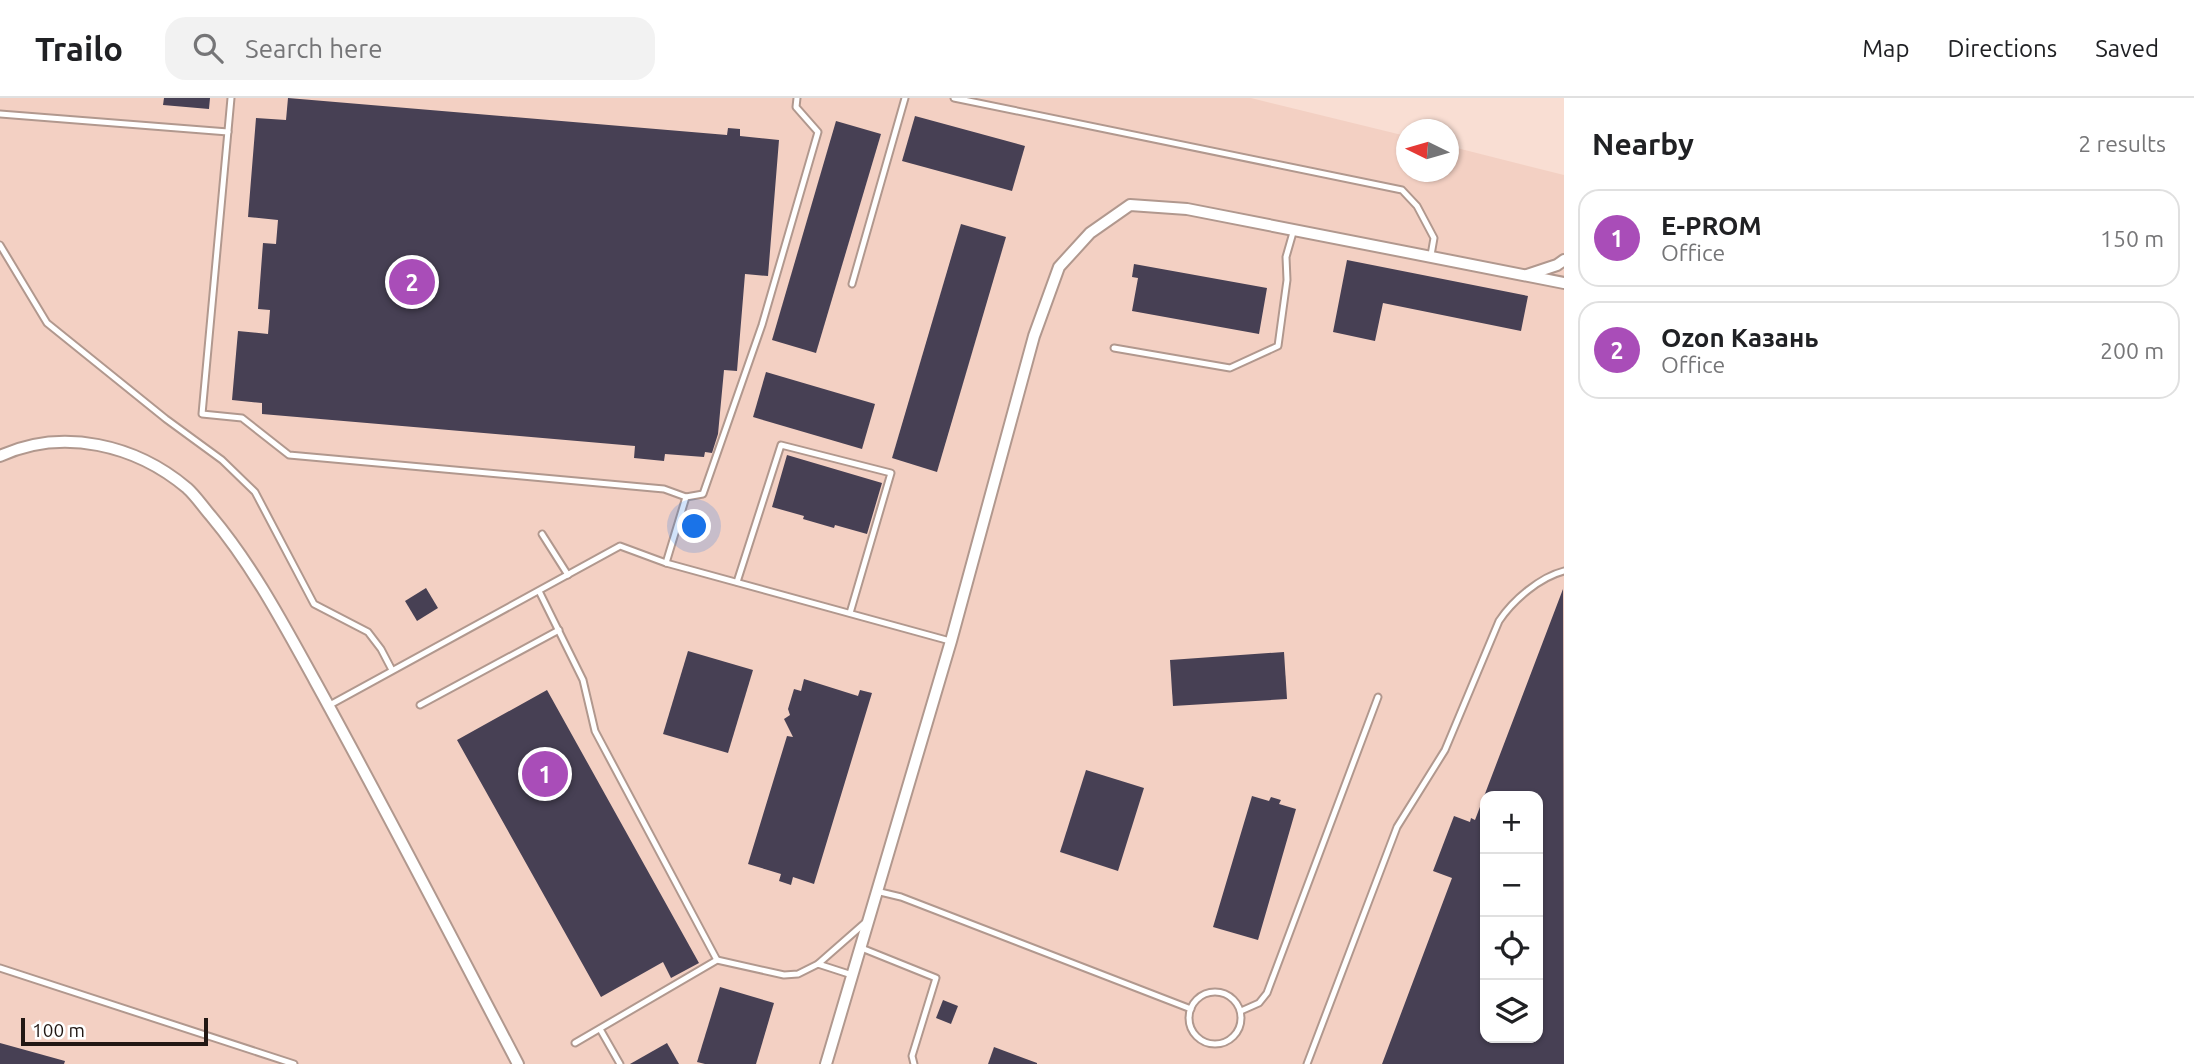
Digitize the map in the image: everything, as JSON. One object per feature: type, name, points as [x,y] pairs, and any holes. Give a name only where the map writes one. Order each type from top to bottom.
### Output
[{"type":"street","points":[[826,1064],[951,641],[1034,336],[1059,267],[1090,233],[1130,205],[1187,209],[1564,283]]},
{"type":"street","points":[[1525,276],[1564,260]]},
{"type":"street","points":[[0,456],[16,448],[73,440],[110,447],[155,464],[189,490],[226,534],[280,617],[518,1064]]},
{"type":"lane","points":[[231,98],[202,414],[242,418],[289,456],[664,489],[686,497],[703,494],[762,325],[818,132],[796,107],[797,98]]},
{"type":"lane","points":[[852,284],[905,98]]},
{"type":"lane","points":[[954,98],[1402,190],[1417,206],[1434,238],[1431,255]]},
{"type":"lane","points":[[0,114],[228,131]]},
{"type":"lane","points":[[1114,348],[1230,368],[1278,346],[1287,279],[1286,257],[1294,229]]},
{"type":"lane","points":[[0,245],[47,323],[166,419],[222,460],[255,492],[314,604],[368,632],[392,670]]},
{"type":"lane","points":[[737,582],[781,445],[891,473],[850,613]]},
{"type":"lane","points":[[666,563],[686,497]]},
{"type":"lane","points":[[542,534],[568,575]]},
{"type":"lane","points":[[328,706],[620,546],[666,563],[951,641]]},
{"type":"lane","points":[[1307,1064],[1397,827],[1446,750],[1499,621],[1508,607],[1553,574],[1564,571]]},
{"type":"lane","points":[[539,591],[583,680],[595,731],[718,960]]},
{"type":"lane","points":[[421,705],[559,631]]},
{"type":"lane","points":[[1241,1011],[1259,1003],[1267,993],[1378,697]]},
{"type":"lane","points":[[876,891],[901,897],[1191,1009]]},
{"type":"lane","points":[[575,1043],[718,960],[784,975],[798,974],[818,964],[867,921]]},
{"type":"lane","points":[[859,947],[936,978],[912,1056],[914,1064]]},
{"type":"lane","points":[[818,964],[852,975]]},
{"type":"lane","points":[[0,968],[294,1064]]},
{"type":"lane","points":[[1210,992],[1223,993],[1234,1000],[1241,1011],[1241,1025],[1234,1038],[1221,1044],[1207,1044],[1195,1036],[1189,1023],[1191,1009],[1198,998],[1210,992]]},
{"type":"lane","points":[[600,1029],[620,1064]]},
{"type":"shaded area","points":[[0,98],[1251,98],[1396,134],[1396,182],[1459,182],[1459,149],[1564,175],[1564,1064],[0,1064]]},
{"type":"building","points":[[164,98],[210,98],[209,109],[163,105]]},
{"type":"building","points":[[288,98],[727,135],[728,128],[740,129],[740,136],[779,140],[768,276],[745,274],[737,371],[724,370],[718,434],[712,453],[705,452],[704,457],[665,454],[664,461],[634,458],[635,446],[262,414],[262,403],[232,400],[238,331],[268,334],[270,310],[258,309],[263,243],[276,244],[278,220],[248,217],[256,118],[286,120]]},
{"type":"building","points":[[915,116],[1025,146],[1012,191],[902,161]]},
{"type":"building","points":[[836,121],[881,134],[816,353],[772,340]]},
{"type":"building","points":[[961,224],[1006,237],[937,472],[892,458]]},
{"type":"building","points":[[1347,260],[1528,296],[1521,331],[1383,303],[1375,341],[1333,332]]},
{"type":"building","points":[[1134,264],[1267,288],[1259,334],[1132,311],[1138,278],[1132,277]]},
{"type":"building","points":[[766,372],[875,404],[862,449],[753,417]]},
{"type":"building","points":[[787,455],[882,483],[867,534],[835,525],[834,528],[772,507]]},
{"type":"building","points":[[426,588],[438,608],[417,621],[405,601]]},
{"type":"building","points":[[1563,589],[1564,1064],[1382,1064],[1452,878],[1433,871],[1454,816],[1470,822],[1471,818],[1475,820],[1480,807],[1480,1043],[1543,1043],[1543,791],[1486,791]]},
{"type":"building","points":[[688,651],[753,670],[728,753],[663,734]]},
{"type":"building","points":[[1284,652],[1287,699],[1173,706],[1170,660]]},
{"type":"building","points":[[804,679],[858,696],[860,690],[872,693],[814,884],[793,877],[791,885],[779,881],[781,874],[748,864],[787,736],[793,737],[784,719],[790,715],[788,709],[794,689],[801,691]]},
{"type":"building","points":[[547,690],[699,963],[671,978],[663,962],[601,997],[457,740]]},
{"type":"building","points":[[1086,770],[1144,788],[1118,871],[1060,852]]},
{"type":"building","points":[[1252,796],[1269,801],[1271,797],[1281,800],[1279,804],[1296,809],[1258,940],[1213,927]]},
{"type":"building","points":[[720,987],[774,1003],[756,1064],[697,1062]]},
{"type":"building","points":[[943,1000],[958,1006],[951,1024],[936,1018]]},
{"type":"building","points":[[0,1043],[65,1061],[64,1064],[0,1064]]},
{"type":"building","points":[[667,1043],[679,1064],[630,1064]]},
{"type":"building","points":[[994,1047],[1037,1063],[1037,1064],[988,1064]]},
{"type":"place","name":"Ozon Казань","points":[[412,282]]},
{"type":"place","name":"E-PROM","points":[[545,774]]}]
